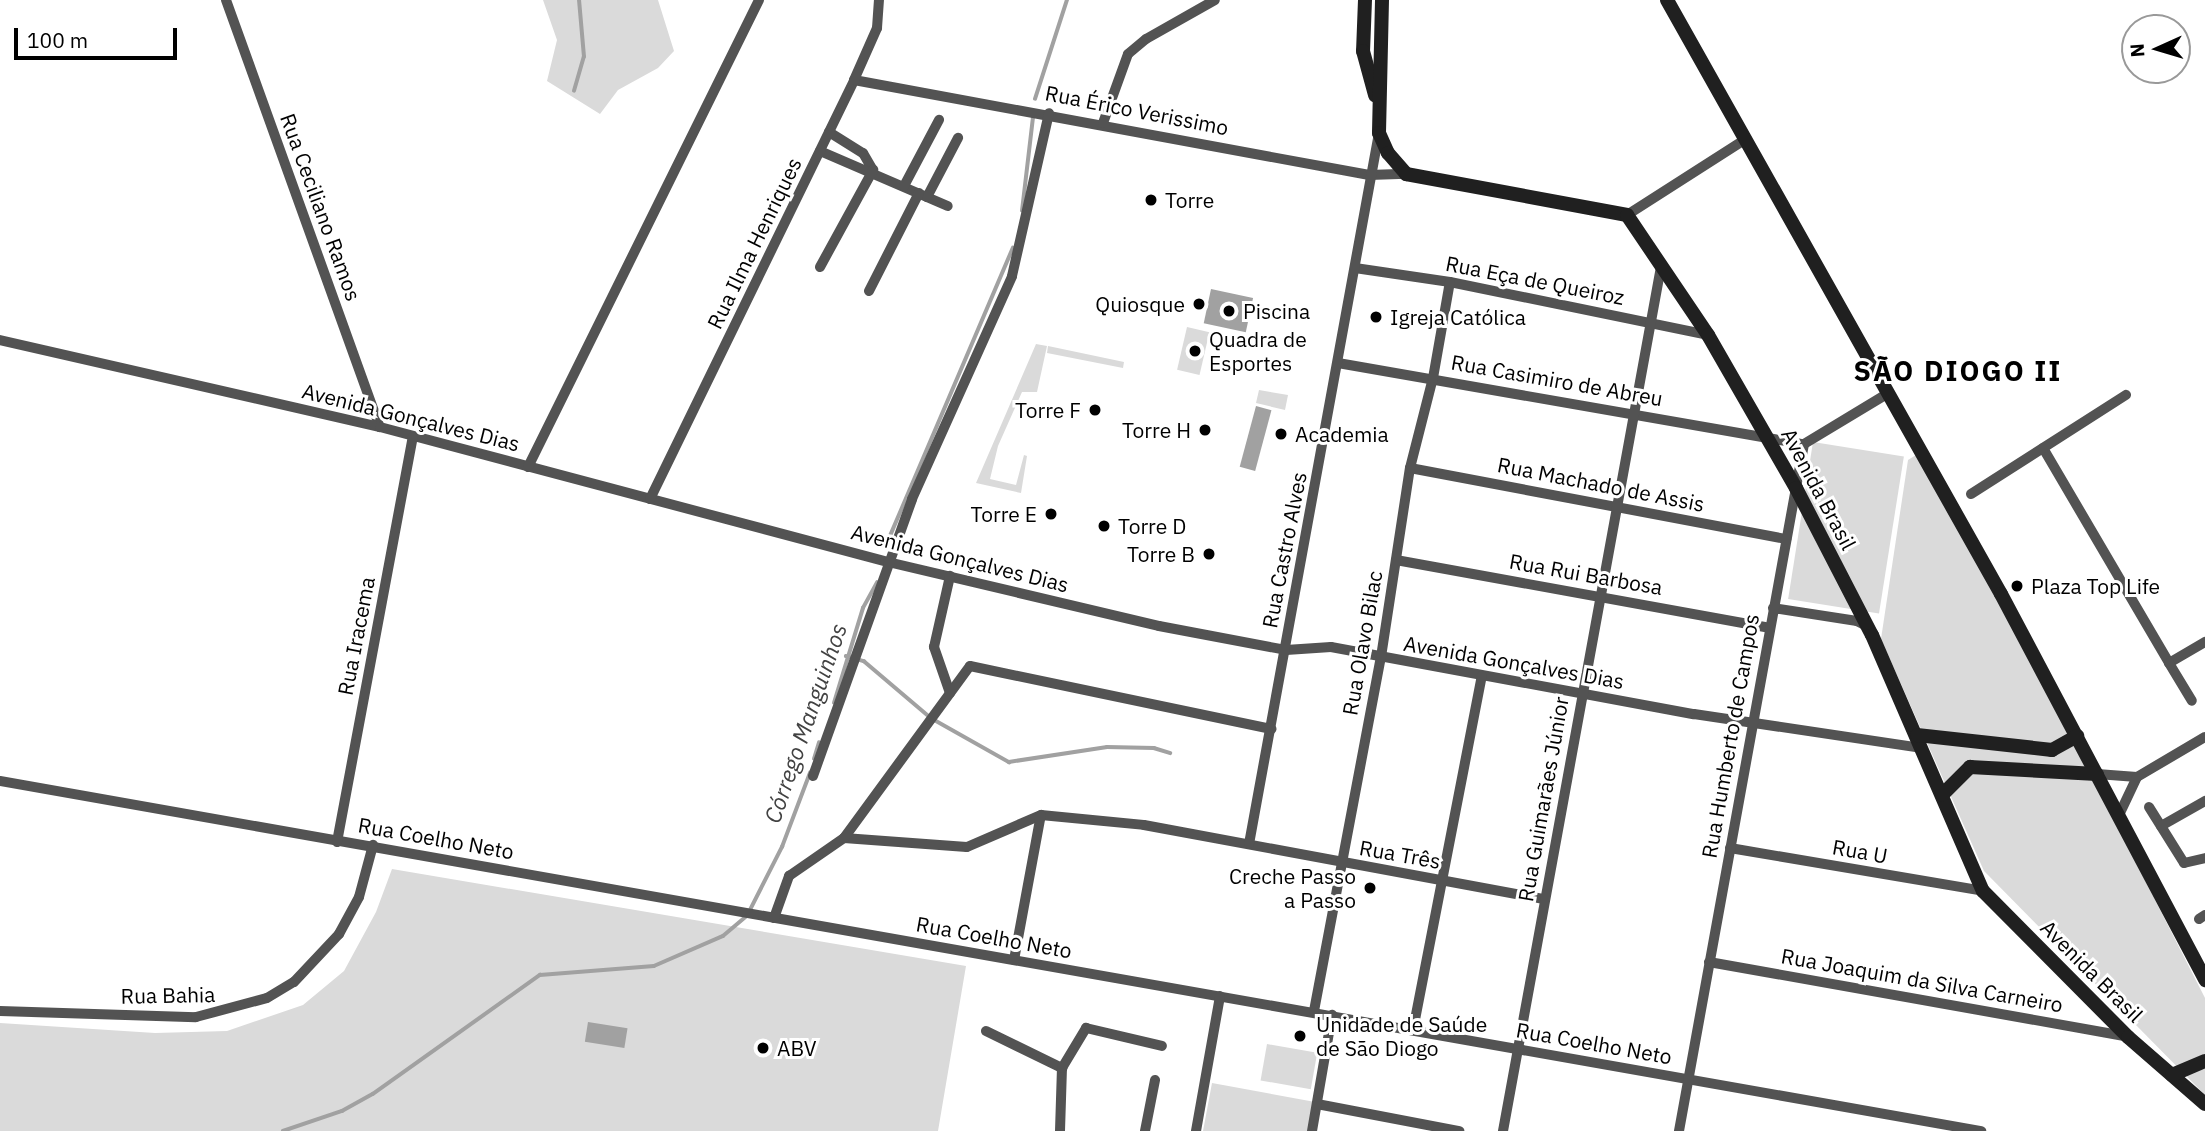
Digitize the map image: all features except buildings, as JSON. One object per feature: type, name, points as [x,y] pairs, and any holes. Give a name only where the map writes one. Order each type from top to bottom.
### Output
[{"type":"street","name":"Rua Ceciliano Ramos","points":[[226,0],[380,427]]},
{"type":"street","points":[[528,467],[759,0]]},
{"type":"street","name":"Rua Ilma Henriques","points":[[650,499],[854,80],[877,28],[878,0]]},
{"type":"street","points":[[1103,123],[1128,54],[1146,39],[1215,0]]},
{"type":"street","points":[[1366,0],[1363,51],[1379,111]]},
{"type":"street","points":[[1382,0],[1379,133],[1369,175],[1406,174],[1627,215],[1746,139]]},
{"type":"street","points":[[1667,0],[2077,736],[2205,980]]},
{"type":"street","name":"Rua Érico Verissimo","points":[[854,80],[1046,112],[1369,175]]},
{"type":"street","points":[[813,776],[888,562],[1012,276],[1046,112]]},
{"type":"street","points":[[904,186],[939,120]]},
{"type":"street","points":[[829,132],[863,153],[873,170]]},
{"type":"street","points":[[1379,133],[1406,174]]},
{"type":"street","points":[[869,291],[958,138]]},
{"type":"street","points":[[820,150],[854,167],[873,170],[947,206]]},
{"type":"street","points":[[820,267],[873,170]]},
{"type":"street","name":"Rua Castro Alves","points":[[1249,844],[1338,363],[1369,175]]},
{"type":"street","name":"Avenida Brasil","points":[[1627,215],[1708,335],[1796,488],[1867,626],[1983,891],[2128,1037],[2205,1104]]},
{"type":"street","name":"Rua Guimarães Júnior","points":[[1503,1131],[1661,267]]},
{"type":"street","name":"Rua Eça de Queiroz","points":[[1354,268],[1450,282],[1708,335]]},
{"type":"street","name":"Rua Olavo Bilac","points":[[1314,1011],[1381,657],[1410,468],[1433,378],[1450,282]]},
{"type":"street","name":"Avenida Gonçalves Dias","points":[[0,340],[380,427],[413,438],[888,562],[1286,650],[1331,647],[1752,722],[1920,742]]},
{"type":"street","name":"Rua Casimiro de Abreu","points":[[1338,363],[1804,444]]},
{"type":"street","points":[[1804,444],[1887,394]]},
{"type":"street","points":[[1971,494],[2126,396]]},
{"type":"street","name":"Rua Iracema","points":[[337,842],[413,438]]},
{"type":"street","name":"Rua Humberto de Campos","points":[[1679,1131],[1804,444]]},
{"type":"street","points":[[2043,448],[2192,701]]},
{"type":"street","name":"Rua Machado de Assis","points":[[1410,468],[1786,539]]},
{"type":"street","name":"Rua Rui Barbosa","points":[[1396,560],[1769,628]]},
{"type":"street","points":[[950,576],[934,647],[950,693]]},
{"type":"street","points":[[1773,608],[1857,621],[1867,626]]},
{"type":"street","points":[[2169,663],[2205,642]]},
{"type":"street","points":[[774,918],[789,876],[844,838],[970,666],[1271,729]]},
{"type":"street","points":[[1413,1030],[1482,676]]},
{"type":"street","points":[[1920,742],[2052,750],[2077,736]]},
{"type":"street","points":[[2119,815],[2137,777],[2205,737]]},
{"type":"street","points":[[1942,795],[1970,767],[2137,777]]},
{"type":"street","name":"Rua Coelho Neto","points":[[0,781],[1982,1131]]},
{"type":"street","points":[[2161,826],[2205,801]]},
{"type":"street","points":[[2149,807],[2184,863],[2205,858]]},
{"type":"street","points":[[844,838],[967,847],[1041,815]]},
{"type":"street","points":[[1014,960],[1041,815]]},
{"type":"street","name":"Rua Três","points":[[1041,815],[1144,825],[1342,864],[1545,899]]},
{"type":"street","name":"Rua Bahia","points":[[0,1011],[196,1017],[223,1014],[267,998],[294,982],[339,934],[359,897],[373,845]]},
{"type":"street","name":"Rua U","points":[[1730,848],[1983,891]]},
{"type":"street","name":"Rua Joaquim da Silva Carneiro","points":[[1709,962],[2128,1037]]},
{"type":"street","points":[[1196,1131],[1220,996]]},
{"type":"street","points":[[1312,1131],[1332,1015]]},
{"type":"street","points":[[1060,1131],[1062,1068],[1086,1028],[1162,1046]]},
{"type":"street","points":[[986,1031],[1062,1068]]},
{"type":"street","points":[[2172,1076],[2205,1061]]},
{"type":"street","points":[[1145,1131],[1155,1080]]},
{"type":"street","points":[[1317,1104],[1459,1131]]},
{"type":"shaded area","points":[[543,0],[658,0],[674,51],[658,68],[618,90],[600,114],[547,81],[557,40]]},
{"type":"shaded area","name":"Piscina","points":[[1211,289],[1253,298],[1246,332],[1204,323]]},
{"type":"shaded area","name":"Quadra de Esportes","points":[[1187,327],[1209,332],[1200,375],[1177,370]]},
{"type":"shaded area","points":[[1036,344],[1047,346],[1037,392],[1022,392],[998,446],[990,479],[1016,485],[1024,455],[1027,456],[1021,493],[976,483]]},
{"type":"shaded area","points":[[1048,346],[1124,362],[1123,368],[1047,353]]},
{"type":"shaded area","points":[[1259,390],[1288,395],[1285,410],[1256,403]]},
{"type":"shaded area","points":[[1256,406],[1271,410],[1255,471],[1240,467]]},
{"type":"shaded area","points":[[1813,442],[1904,456],[1879,613],[1788,599]]},
{"type":"shaded area","points":[[1916,455],[2043,680],[2205,998],[2205,1095],[1984,871],[1881,639],[1908,460]]},
{"type":"shaded area","points":[[392,869],[966,966],[938,1131],[0,1131],[0,1023],[155,1033],[227,1031],[303,1005],[344,971],[376,912]]},
{"type":"shaded area","points":[[588,1022],[628,1028],[624,1048],[585,1042]]},
{"type":"shaded area","points":[[1267,1044],[1317,1053],[1311,1089],[1261,1080]]},
{"type":"shaded area","points":[[1212,1083],[1315,1102],[1310,1131],[1203,1131]]},
{"type":"waterway","points":[[574,91],[584,57],[579,0]]},
{"type":"waterway","name":"Córrego Manguinhos","points":[[1035,99],[1067,0]]},
{"type":"waterway","name":"Córrego Manguinhos","points":[[1022,211],[1033,117]]},
{"type":"waterway","name":"Córrego Manguinhos","points":[[890,536],[1013,248]]},
{"type":"waterway","name":"Córrego Manguinhos","points":[[834,703],[863,608],[877,583]]},
{"type":"waterway","points":[[846,656],[864,661],[931,718],[1009,762],[1107,747],[1154,748],[1170,753]]},
{"type":"waterway","name":"Córrego Manguinhos","points":[[814,759],[819,743]]},
{"type":"waterway","name":"Córrego Manguinhos","points":[[750,910],[782,847],[810,773]]},
{"type":"waterway","name":"Córrego Manguinhos","points":[[283,1131],[342,1111],[373,1094],[540,975],[654,966],[723,936],[746,917]]},
{"type":"place","name":"Torre","points":[[1151,200]]},
{"type":"place","name":"Quiosque","points":[[1199,304]]},
{"type":"place","name":"Piscina","points":[[1229,311]]},
{"type":"place","name":"Igreja Católica","points":[[1376,317]]},
{"type":"place","name":"Quadra de Esportes","points":[[1195,351]]},
{"type":"place","name":"Torre F","points":[[1095,410]]},
{"type":"place","name":"Torre H","points":[[1205,430]]},
{"type":"place","name":"Academia","points":[[1281,434]]},
{"type":"place","name":"Torre E","points":[[1051,514]]},
{"type":"place","name":"Torre D","points":[[1104,526]]},
{"type":"place","name":"Torre B","points":[[1209,554]]},
{"type":"place","name":"Plaza Top Life","points":[[2017,586]]},
{"type":"place","name":"Creche Passo a Passo","points":[[1370,888]]},
{"type":"place","name":"Unidade de Saúde de São Diogo","points":[[1300,1036]]},
{"type":"place","name":"ABV","points":[[763,1048]]},
{"type":"district","name":"SÃO DIOGO II","points":[[1958,371]]}]
